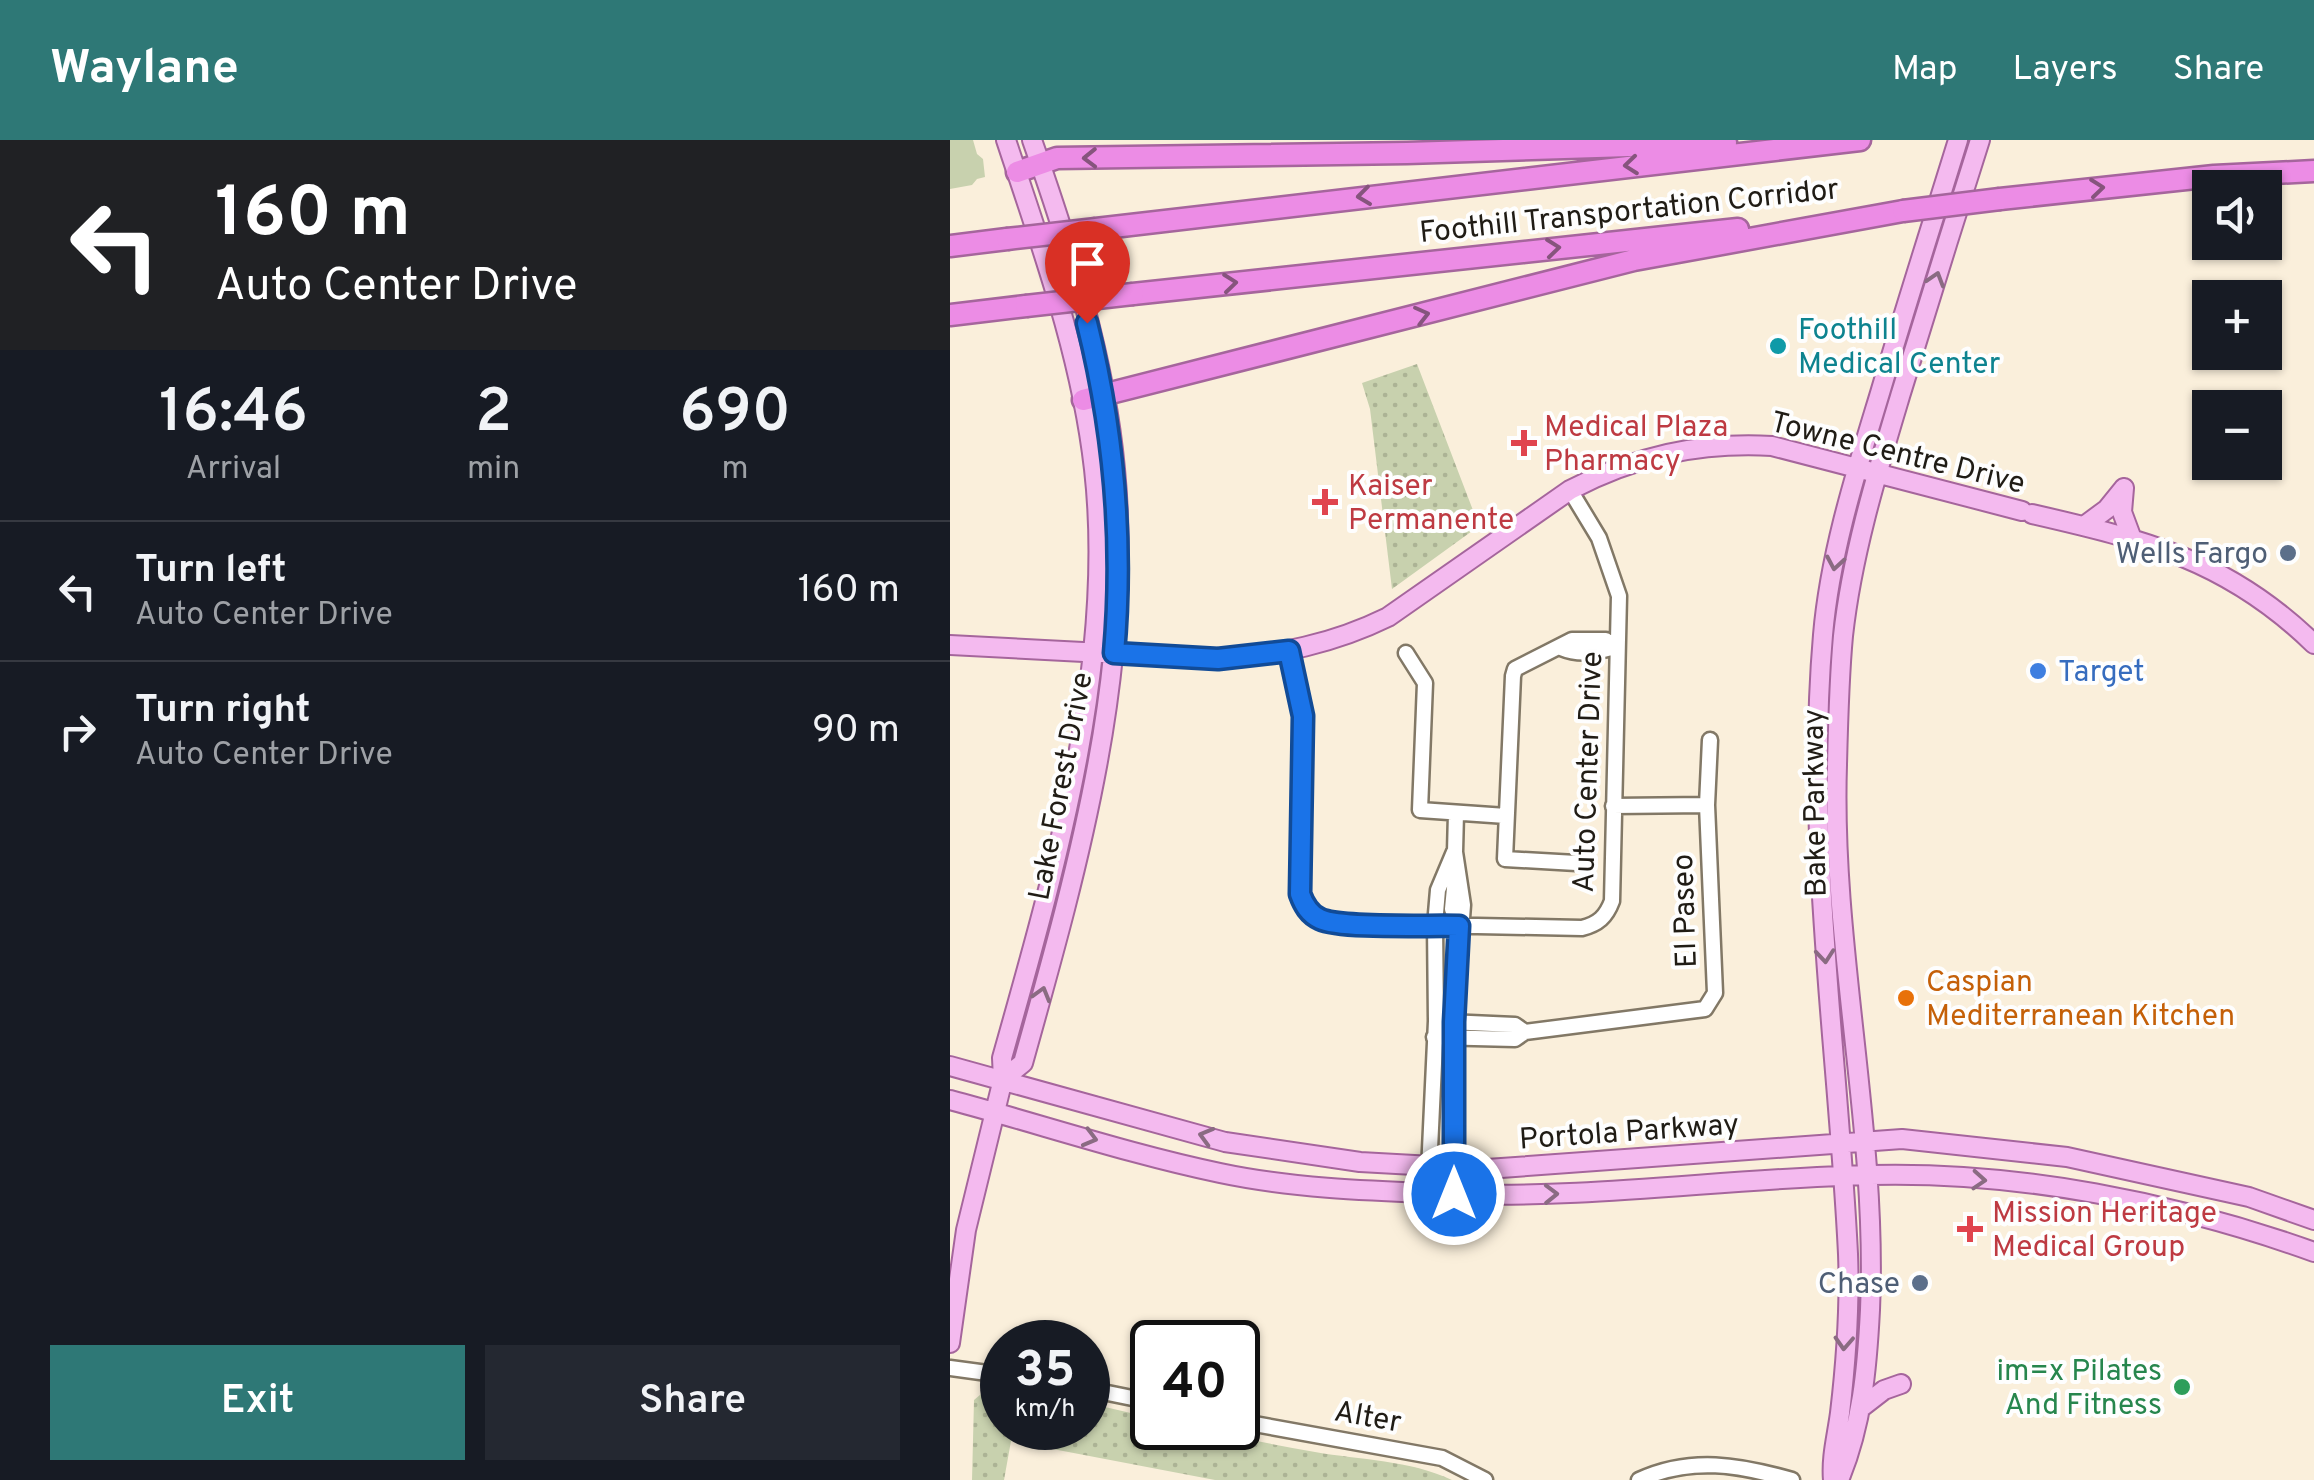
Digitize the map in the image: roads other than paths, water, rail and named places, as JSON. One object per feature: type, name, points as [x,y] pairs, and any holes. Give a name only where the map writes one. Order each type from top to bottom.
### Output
[{"type":"highway","name":"Foothill Transportation Corridor","points":[[950,246],[1860,140]]},
{"type":"highway","points":[[1017,172],[1057,158],[1407,153],[1728,142],[1773,150]]},
{"type":"highway","name":"Foothill Transportation Corridor","points":[[950,315],[2214,176],[2314,171]]},
{"type":"highway","points":[[1083,400],[1634,260],[1903,211]]},
{"type":"main road","name":"Lake Forest Drive","points":[[950,1343],[966,1230],[1003,1080],[1002,1058],[1061,840],[1097,608],[1094,472],[1083,400],[1067,324],[1006,140]]},
{"type":"main road","name":"Lake Forest Drive","points":[[1003,1080],[1023,1064],[1082,844],[1114,653],[1118,589],[1116,489],[1105,394],[1061,224],[1032,140]]},
{"type":"main road","name":"Bake Parkway","points":[[1835,1474],[1848,1270],[1844,1176],[1818,869],[1817,766],[1823,633],[1838,541],[1857,468],[1958,140]]},
{"type":"main road","name":"Bake Parkway","points":[[1835,1474],[1852,1449],[1862,1407],[1872,1267],[1840,876],[1836,769],[1843,635],[1877,473],[1980,140]]},
{"type":"main road","name":"Towne Centre Drive","points":[[950,645],[1218,659],[1289,651],[1337,639],[1388,617],[1570,490],[1649,456],[1700,446],[1772,446],[2174,551],[2280,610],[2314,644]]},
{"type":"main road","points":[[2084,526],[2108,510],[2124,488],[2122,512],[2132,539]]},
{"type":"main road","points":[[1817,766],[1828,806],[1830,855],[1840,876]]},
{"type":"main road","name":"Portola Parkway","points":[[950,1066],[1225,1142],[1360,1162],[1487,1169],[1902,1139],[2067,1157],[2249,1197],[2314,1220]]},
{"type":"main road","name":"Portola Parkway","points":[[950,1100],[1218,1173],[1267,1181],[1454,1194],[1558,1194],[1867,1174],[2039,1184],[2098,1193],[2254,1230],[2314,1252]]},
{"type":"main road","points":[[1835,1474],[1853,1402],[1867,1370]]},
{"type":"main road","points":[[1862,1407],[1884,1390],[1901,1384]]},
{"type":"street","name":"Auto Center Drive","points":[[1289,651],[1303,716],[1300,894],[1311,913],[1331,922],[1459,926],[1582,928],[1601,920],[1612,901],[1619,596],[1599,538],[1570,490]]},
{"type":"street","points":[[1576,862],[1505,858],[1515,669],[1561,648],[1572,653],[1605,652],[1615,646]]},
{"type":"street","points":[[1406,654],[1424,683],[1420,810],[1506,816]]},
{"type":"street","name":"El Paseo","points":[[1436,1021],[1454,1030],[1515,1038],[1525,1032],[1698,1012],[1712,1002],[1715,993],[1708,805],[1710,740]]},
{"type":"street","points":[[1613,801],[1708,805]]},
{"type":"street","points":[[1454,1194],[1454,1030],[1463,905],[1455,852],[1456,813]]},
{"type":"street","points":[[1428,1192],[1436,1021],[1435,925],[1438,890],[1455,852]]},
{"type":"street","name":"El Paseo","points":[[1434,1037],[1454,1030]]},
{"type":"street","points":[[950,1368],[980,1372]]},
{"type":"street","name":"Alter","points":[[1260,1425],[1442,1458],[1485,1480]]},
{"type":"street","points":[[1639,1480],[1674,1468],[1710,1464],[1742,1466],[1792,1480]]},
{"type":"place","name":"Foothill Medical Center","points":[[1778,346]]},
{"type":"place","name":"Medical Plaza Pharmacy","points":[[1524,443]]},
{"type":"place","name":"Kaiser Permanente","points":[[1325,502]]},
{"type":"place","name":"Wells Fargo","points":[[2288,553]]},
{"type":"place","name":"Target","points":[[2038,671]]},
{"type":"place","name":"Caspian Mediterranean Kitchen","points":[[1906,998]]},
{"type":"place","name":"Mission Heritage Medical Group","points":[[1970,1229]]},
{"type":"place","name":"Chase","points":[[1920,1283]]},
{"type":"place","name":"im=x Pilates And Fitness","points":[[2182,1387]]}]
